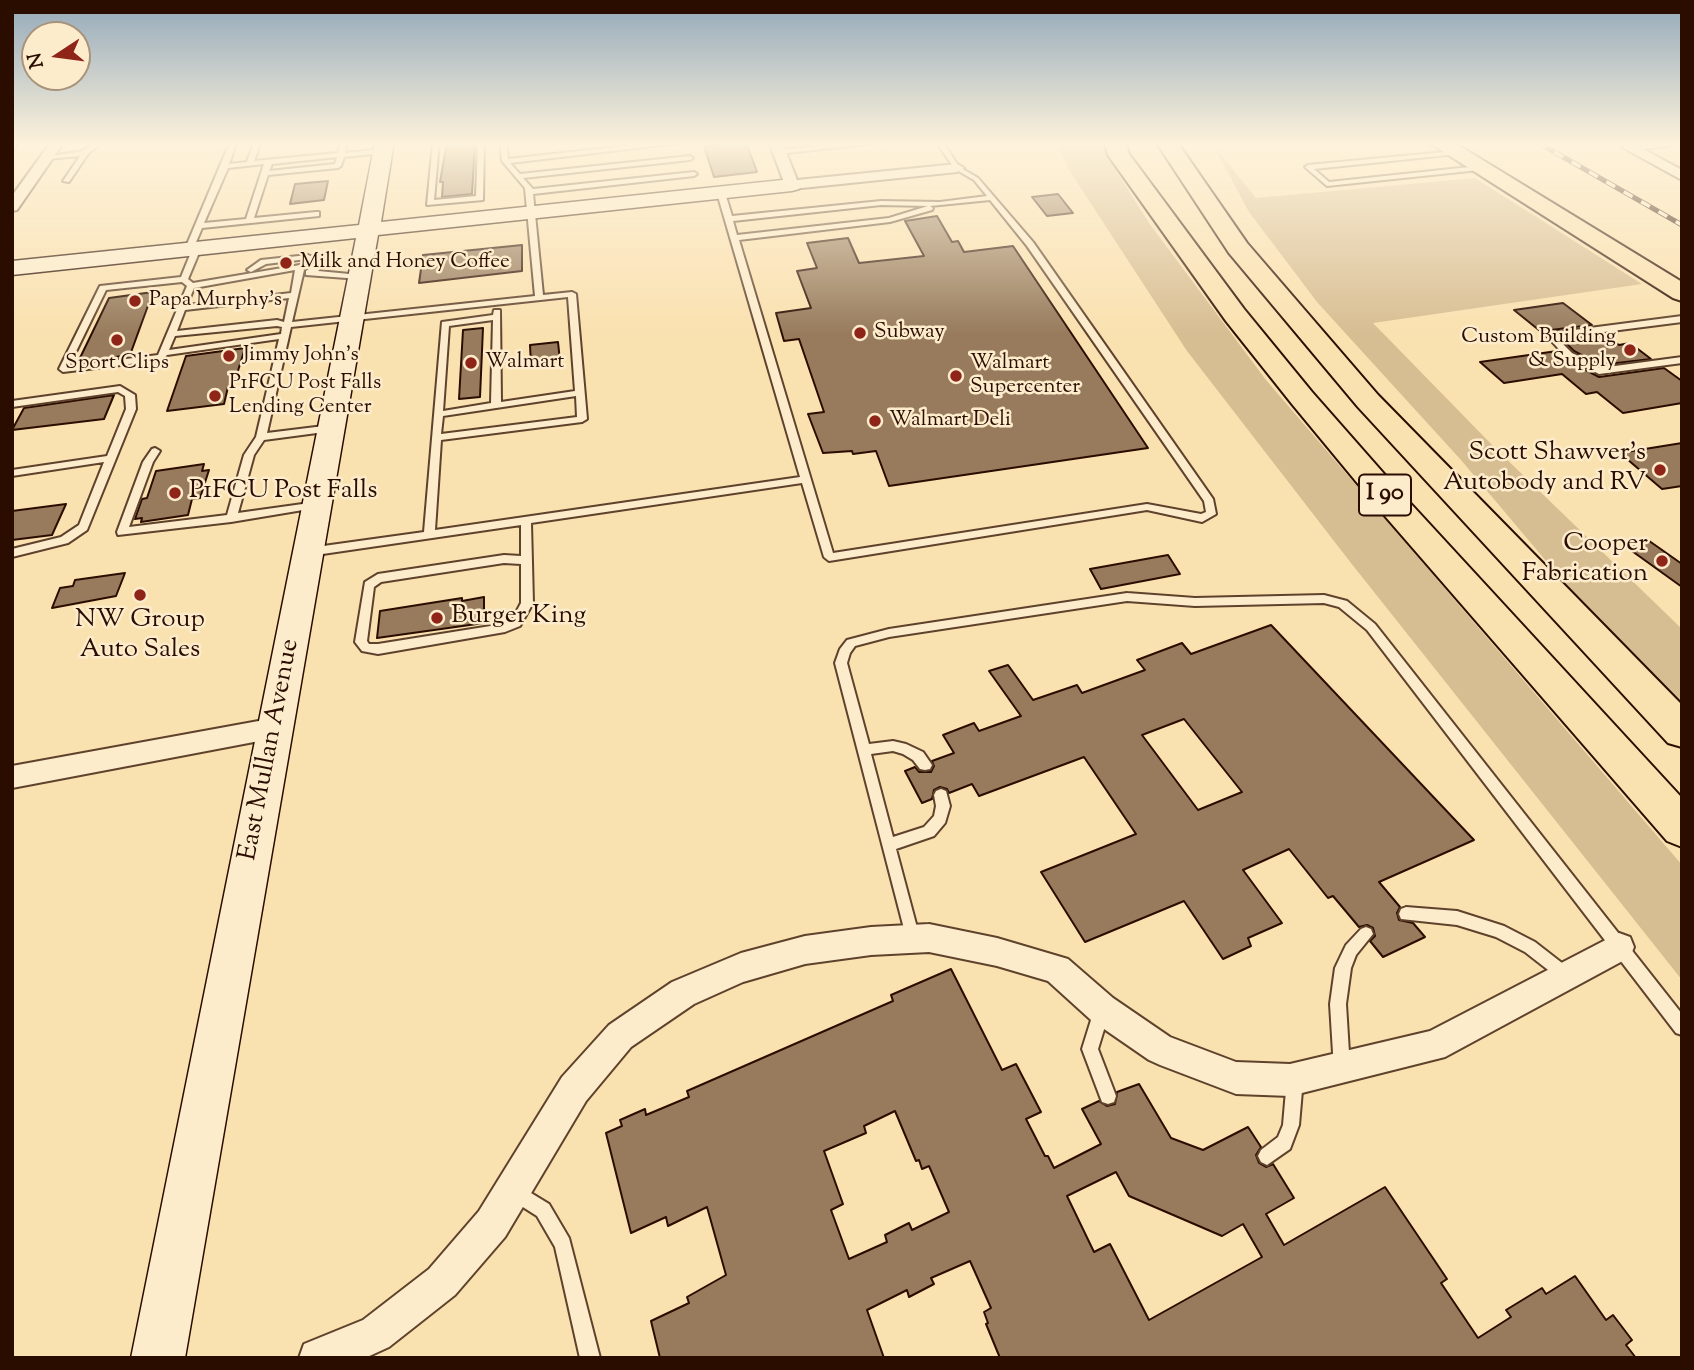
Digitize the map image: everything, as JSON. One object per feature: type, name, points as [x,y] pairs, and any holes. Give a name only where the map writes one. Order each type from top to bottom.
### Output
[{"type":"main road","name":"East Mullan Avenue","points":[[158,1358],[373,206]]},
{"type":"main road","points":[[12,268],[195,241],[369,230],[479,209],[533,214],[603,206]]},
{"type":"main road","name":"I 90","points":[[1156,206],[1235,315],[1389,500],[1682,828]]},
{"type":"main road","name":"I 90","points":[[1210,206],[1238,248],[1368,401],[1682,731]]},
{"type":"main road","points":[[1541,206],[1682,293]]},
{"type":"street","points":[[12,777],[275,728]]},
{"type":"street","points":[[318,1358],[376,1334],[442,1282],[492,1224],[573,1089],[620,1036],[683,993],[741,968],[805,950],[871,941],[929,939],[997,951],[1057,969],[1102,1009],[1160,1049],[1236,1077],[1295,1079],[1434,1046],[1619,947]]},
{"type":"lane","points":[[209,206],[195,241],[187,283],[182,308],[162,357],[63,369],[103,288],[187,283],[243,277],[298,267],[261,437],[249,455],[231,517]]},
{"type":"lane","points":[[249,221],[254,206]]},
{"type":"lane","points":[[454,206],[479,209],[479,206]]},
{"type":"lane","points":[[532,206],[539,298]]},
{"type":"lane","points":[[725,206],[829,557],[1147,507],[1202,518],[1211,514],[1209,501],[1030,244],[997,206]]},
{"type":"lane","points":[[729,219],[853,206]]},
{"type":"lane","points":[[734,238],[890,220],[934,206]]},
{"type":"lane","points":[[195,241],[249,221],[316,215]]},
{"type":"lane","points":[[243,277],[264,262],[301,257],[319,261],[319,266],[312,273]]},
{"type":"lane","points":[[298,274],[360,277]]},
{"type":"lane","points":[[182,308],[294,295]]},
{"type":"lane","points":[[171,334],[277,323],[287,325],[352,319],[572,295],[582,419],[437,438]]},
{"type":"lane","points":[[496,406],[498,303]]},
{"type":"lane","points":[[429,535],[445,324],[498,317]]},
{"type":"lane","points":[[1682,319],[1551,336],[1569,355],[1599,371],[1682,360]]},
{"type":"lane","points":[[164,353],[284,337]]},
{"type":"lane","points":[[12,404],[120,389],[131,395],[131,409],[83,527],[64,540],[12,552]]},
{"type":"lane","points":[[439,414],[580,393]]},
{"type":"lane","points":[[261,437],[332,428]]},
{"type":"lane","points":[[156,451],[148,462],[122,532],[317,505]]},
{"type":"lane","points":[[12,473],[112,458]]},
{"type":"lane","points":[[309,552],[806,479]]},
{"type":"lane","points":[[526,521],[527,603],[516,623],[505,628],[378,649],[366,648],[361,642],[369,585],[378,578],[504,559],[526,560]]},
{"type":"lane","points":[[914,939],[841,663],[844,652],[851,643],[1127,597],[1195,602],[1324,599],[1343,604],[1371,627],[1682,1027]]},
{"type":"lane","points":[[864,750],[893,746],[906,749],[918,756],[925,765]]},
{"type":"lane","points":[[889,845],[929,832],[940,819],[943,806],[941,795]]},
{"type":"lane","points":[[1406,914],[1457,918],[1499,931],[1530,947],[1566,975]]},
{"type":"lane","points":[[1342,1069],[1338,1004],[1343,968],[1351,950],[1366,934]]},
{"type":"lane","points":[[1102,1009],[1090,1049],[1108,1096]]},
{"type":"lane","points":[[1267,1156],[1284,1143],[1291,1125],[1295,1079]]},
{"type":"lane","points":[[511,1190],[543,1210],[563,1244],[590,1358]]},
{"type":"shaded area","points":[[1092,206],[1138,206],[1266,380],[1682,865],[1682,980],[1351,563],[1187,351]]},
{"type":"shaded area","points":[[1246,206],[1519,206],[1642,284],[1373,323],[1496,449],[1682,629],[1682,706],[1573,593],[1461,460],[1317,302]]},
{"type":"building","points":[[1039,206],[1067,206],[1073,213],[1047,216]]},
{"type":"building","name":"Walmart Supercenter","points":[[937,216],[952,242],[958,241],[964,252],[1013,246],[1148,448],[889,486],[876,451],[853,454],[852,451],[823,453],[808,414],[824,412],[799,339],[784,341],[776,313],[811,308],[797,271],[817,268],[807,243],[848,238],[859,263],[924,256],[905,221]]},
{"type":"building","points":[[522,245],[522,271],[419,283],[423,255]]},
{"type":"building","points":[[153,292],[130,355],[78,362],[109,298]]},
{"type":"building","points":[[1563,303],[1592,325],[1551,330],[1545,335],[1514,310]]},
{"type":"building","name":"Walmart","points":[[483,328],[480,397],[459,399],[463,330]]},
{"type":"building","points":[[1605,335],[1619,345],[1630,343],[1651,359],[1600,365],[1574,351],[1563,340]]},
{"type":"building","points":[[558,342],[560,361],[531,365],[530,345]]},
{"type":"building","points":[[245,348],[233,387],[228,387],[224,404],[167,411],[186,356]]},
{"type":"building","points":[[1557,351],[1565,359],[1599,377],[1664,368],[1682,381],[1682,403],[1623,413],[1597,392],[1586,394],[1562,374],[1504,383],[1480,362]]},
{"type":"building","points":[[114,395],[104,419],[12,430],[24,408]]},
{"type":"building","name":"Scott Shawver's Autobody and RV","points":[[1682,443],[1682,486],[1662,489],[1620,453]]},
{"type":"building","name":"P1FCU Post Falls","points":[[204,464],[202,471],[209,470],[200,498],[192,499],[188,515],[141,522],[142,518],[135,519],[142,499],[147,498],[156,471]]},
{"type":"building","points":[[66,504],[52,535],[12,540],[12,511]]},
{"type":"building","name":"Cooper Fabrication","points":[[1645,538],[1682,564],[1682,587],[1625,546]]},
{"type":"building","points":[[1168,555],[1180,574],[1101,589],[1090,569]]},
{"type":"building","points":[[125,573],[116,596],[52,608],[60,588],[73,586],[75,580]]},
{"type":"building","name":"Burger King","points":[[484,597],[484,623],[377,638],[380,611]]},
{"type":"building","points":[[1271,625],[1474,840],[1379,882],[1400,907],[1397,913],[1399,920],[1413,923],[1425,937],[1383,957],[1370,941],[1375,936],[1373,928],[1367,925],[1359,927],[1333,896],[1328,898],[1289,849],[1243,870],[1282,923],[1248,938],[1251,946],[1223,959],[1184,901],[1085,942],[1041,872],[1136,834],[1084,757],[979,796],[972,784],[949,793],[947,789],[940,787],[934,790],[932,799],[922,803],[905,771],[915,767],[919,772],[931,772],[934,766],[932,761],[954,753],[943,735],[974,723],[979,731],[1021,716],[989,671],[1008,665],[1033,700],[1077,685],[1082,693],[1145,670],[1137,660],[1182,643],[1191,654]],"holes":[[[1184,719],[1242,792],[1198,810],[1142,735]]]},
{"type":"building","points":[[951,969],[1002,1070],[1016,1064],[1041,1112],[1026,1119],[1054,1168],[1101,1144],[1082,1109],[1099,1101],[1107,1106],[1115,1104],[1117,1092],[1139,1084],[1171,1138],[1203,1150],[1248,1127],[1261,1147],[1256,1155],[1259,1163],[1266,1167],[1273,1164],[1294,1198],[1266,1214],[1284,1245],[1385,1187],[1447,1279],[1441,1283],[1478,1338],[1511,1317],[1506,1310],[1542,1288],[1546,1294],[1575,1276],[1606,1320],[1613,1315],[1632,1340],[1626,1345],[1636,1358],[1000,1358],[986,1324],[988,1323],[984,1312],[991,1308],[970,1261],[931,1278],[934,1284],[909,1297],[907,1290],[867,1310],[884,1358],[660,1358],[651,1321],[689,1303],[687,1297],[726,1275],[707,1207],[668,1226],[666,1217],[631,1233],[606,1133],[622,1126],[620,1120],[645,1109],[646,1115],[689,1097],[687,1091],[893,1001],[891,995]],"holes":[[[895,1111],[916,1161],[919,1160],[922,1169],[929,1166],[949,1212],[912,1230],[909,1223],[885,1235],[887,1242],[849,1259],[831,1210],[843,1204],[824,1151],[866,1133],[864,1126]],[[1116,1172],[1129,1196],[1222,1236],[1243,1224],[1262,1257],[1149,1320],[1110,1244],[1094,1252],[1067,1196]]]},
{"type":"railway","points":[[1649,206],[1682,225]]},
{"type":"place","name":"Milk and Honey Coffee","points":[[286,263]]},
{"type":"place","name":"Papa Murphy's","points":[[135,301]]},
{"type":"place","name":"Subway","points":[[860,333]]},
{"type":"place","name":"Sport Clips","points":[[117,340]]},
{"type":"place","name":"Custom Building & Supply","points":[[1630,350]]},
{"type":"place","name":"Jimmy John's","points":[[229,356]]},
{"type":"place","name":"Walmart","points":[[471,363]]},
{"type":"place","name":"Walmart Supercenter","points":[[956,376]]},
{"type":"place","name":"P1FCU Post Falls Lending Center","points":[[215,396]]},
{"type":"place","name":"Walmart Deli","points":[[875,421]]},
{"type":"place","name":"Scott Shawver's Autobody and RV","points":[[1660,470]]},
{"type":"place","name":"P1FCU Post Falls","points":[[175,493]]},
{"type":"place","name":"Cooper Fabrication","points":[[1662,561]]},
{"type":"place","name":"NW Group Auto Sales","points":[[140,595]]},
{"type":"place","name":"Burger King","points":[[437,618]]}]
